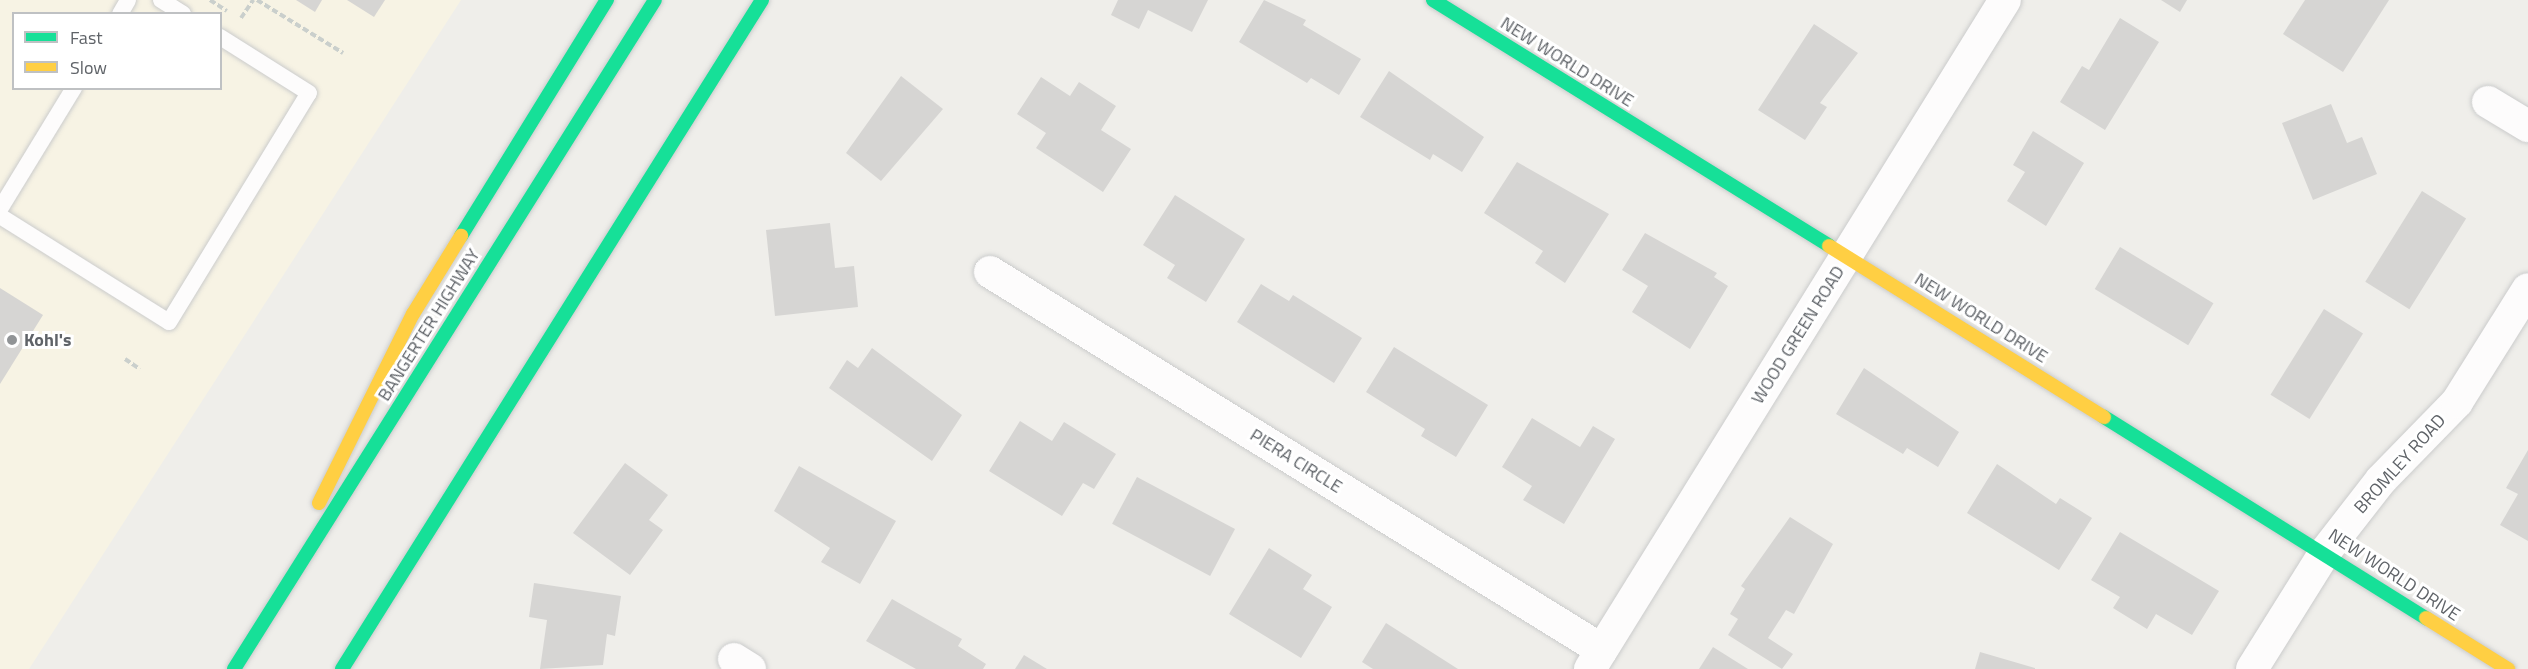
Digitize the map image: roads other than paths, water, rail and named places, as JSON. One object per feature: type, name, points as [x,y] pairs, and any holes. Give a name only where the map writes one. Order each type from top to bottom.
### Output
[{"type":"main road","points":[[276,603],[381,371],[607,0]]},
{"type":"main road","name":"BANGERTER HIGHWAY","points":[[234,669],[655,0]]},
{"type":"main road","points":[[342,669],[762,0]]},
{"type":"main road","name":"NEW WORLD DRIVE","points":[[1433,0],[2325,552],[2508,669]]},
{"type":"street","name":"WOOD GREEN ROAD","points":[[1596,660],[2005,0]]},
{"type":"street","points":[[2488,102],[2528,126]]},
{"type":"street","name":"PIERA CIRCLE","points":[[990,272],[1596,660]]},
{"type":"street","name":"BROMLEY ROAD","points":[[2252,669],[2325,552],[2381,480],[2457,402],[2528,289]]},
{"type":"lane","points":[[161,0],[180,12]]},
{"type":"lane","points":[[0,216],[169,322],[309,93],[222,38]]},
{"type":"lane","points":[[0,208],[73,90]]},
{"type":"place","name":"Kohl's","points":[[12,340]]}]
